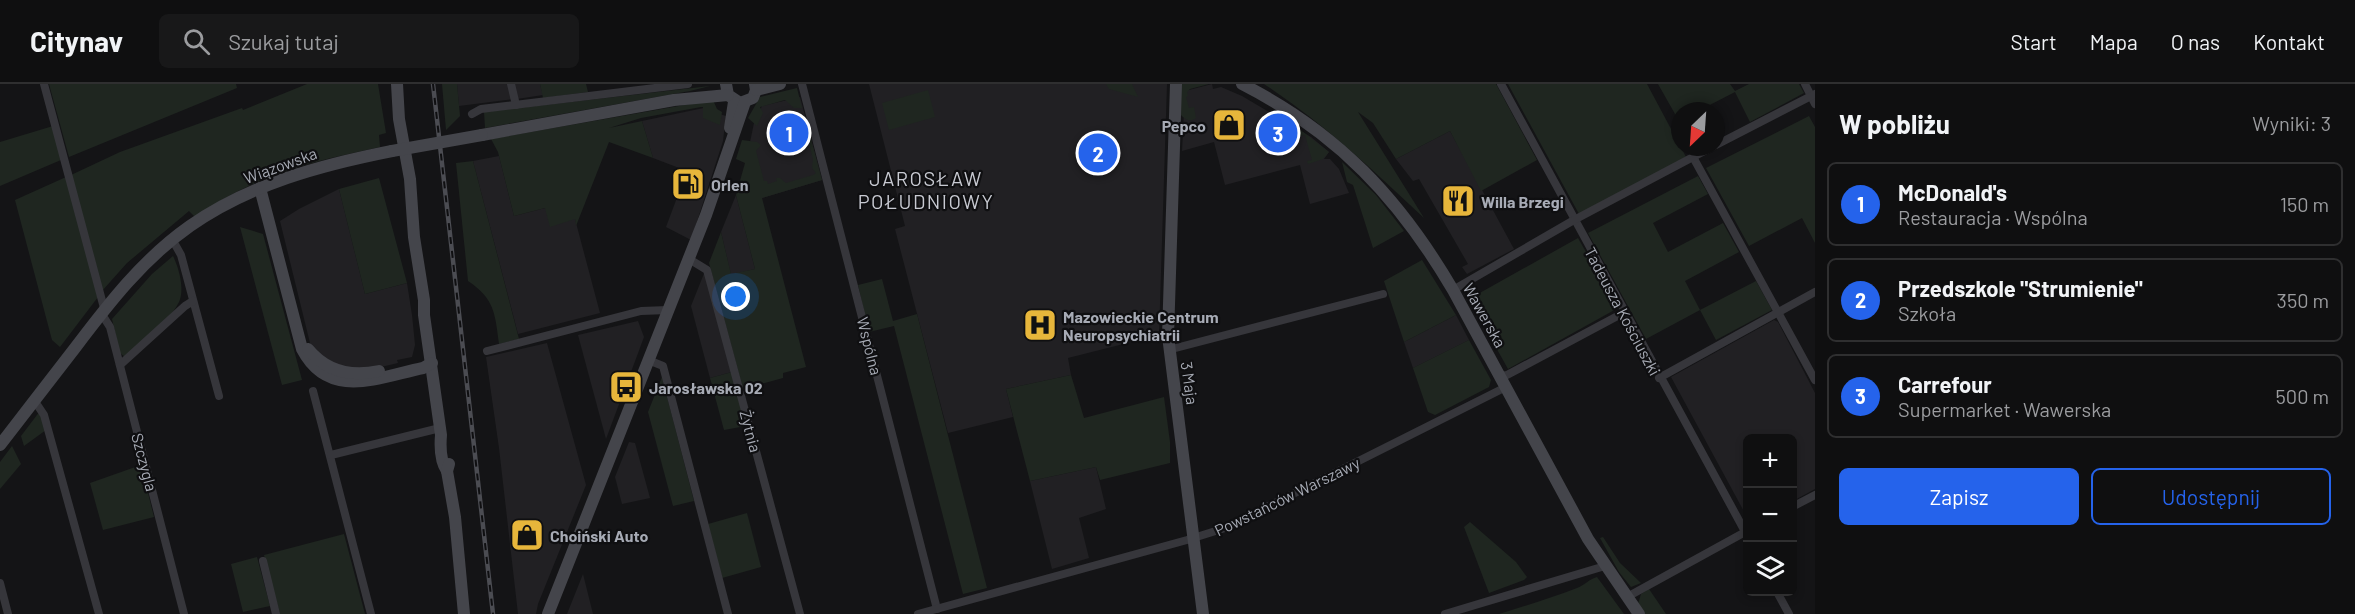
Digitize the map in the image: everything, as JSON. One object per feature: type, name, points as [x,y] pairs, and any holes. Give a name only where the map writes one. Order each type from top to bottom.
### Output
[{"type":"main road","points":[[397,84],[399,119],[406,147],[412,191],[415,243],[441,432],[442,460],[447,471],[455,517],[464,614]]},
{"type":"main road","points":[[548,614],[723,168],[732,94],[753,98],[756,87],[780,84]]},
{"type":"main road","name":"3 Maja","points":[[1176,84],[1168,350],[1203,614]]},
{"type":"main road","name":"Wawerska","points":[[1242,84],[1296,115],[1365,171],[1402,212],[1453,290],[1588,539],[1639,614]]},
{"type":"main road","name":"Wiązowska","points":[[0,445],[103,310],[140,269],[172,239],[206,216],[260,188],[322,166],[392,151],[674,100],[732,94]]},
{"type":"main road","points":[[260,188],[302,349],[315,368],[345,382],[366,382],[423,368],[432,363]]},
{"type":"street","name":"Szczygla","points":[[44,84],[184,614]]},
{"type":"street","points":[[511,84],[516,105]]},
{"type":"street","points":[[472,114],[480,109],[625,88],[688,84]]},
{"type":"street","name":"Wspólna","points":[[802,84],[937,609]]},
{"type":"street","name":"Tadeusza Kościuszki","points":[[1501,84],[1659,378],[1743,526]]},
{"type":"street","points":[[1725,141],[1814,98],[1805,84]]},
{"type":"street","points":[[1453,290],[1574,220],[1693,157],[1815,380]]},
{"type":"street","points":[[172,239],[181,255],[219,396]]},
{"type":"street","name":"Żytnia","points":[[689,259],[707,270],[800,614]]},
{"type":"street","points":[[1659,378],[1815,292]]},
{"type":"street","points":[[1168,350],[1383,294]]},
{"type":"street","points":[[120,365],[185,306],[194,302]]},
{"type":"street","points":[[487,351],[641,310],[668,310]]},
{"type":"street","name":"Powstańców Warszawy","points":[[921,614],[1225,528],[1503,382],[1507,375],[1624,312]]},
{"type":"street","points":[[648,360],[663,366],[728,614]]},
{"type":"street","points":[[313,391],[371,614]]},
{"type":"street","points":[[34,400],[44,415],[99,614]]},
{"type":"street","points":[[331,455],[441,432]]},
{"type":"street","points":[[1797,504],[1815,495]]},
{"type":"street","points":[[1627,597],[1743,535]]},
{"type":"street","points":[[263,561],[276,614]]},
{"type":"street","points":[[1445,614],[1605,566]]},
{"type":"street","points":[[0,583],[8,614]]},
{"type":"street","points":[[1780,596],[1789,614]]},
{"type":"street","points":[[1478,604],[1481,614]]},
{"type":"shaded area","points":[[49,84],[236,84],[237,88],[69,157]]},
{"type":"shaded area","points":[[307,84],[378,84],[386,133],[379,135],[380,147],[330,158],[261,180],[239,190],[195,217],[189,211],[127,263],[102,291],[71,175],[120,152],[242,108],[243,110]]},
{"type":"shaded area","points":[[442,84],[457,84],[460,116],[446,130]]},
{"type":"shaded area","points":[[457,84],[509,84],[513,99],[459,106]]},
{"type":"shaded area","points":[[513,84],[540,84],[543,95],[517,99]]},
{"type":"shaded area","points":[[540,84],[586,84],[588,92],[543,98]]},
{"type":"shaded area","points":[[869,84],[1167,84],[1159,335],[1068,358],[1071,375],[1006,389],[1013,417],[948,433],[895,229],[905,226]]},
{"type":"shaded area","points":[[1106,84],[1132,84],[1138,97],[1109,89]]},
{"type":"shaded area","points":[[1180,84],[1209,84],[1187,92],[1189,108],[1194,107],[1196,118],[1194,119],[1187,120],[1180,114]]},
{"type":"shaded area","points":[[1212,84],[1213,89],[1221,87],[1242,96],[1311,137],[1329,152],[1324,159],[1330,159],[1339,169],[1349,193],[1310,204],[1300,165],[1225,185],[1214,142],[1182,151],[1185,91]]},
{"type":"shaded area","points":[[1264,84],[1496,84],[1537,160],[1481,191],[1450,131],[1396,159],[1373,123],[1358,112],[1424,218],[1327,130]]},
{"type":"shaded area","points":[[1508,84],[1647,84],[1671,129],[1671,156],[1686,157],[1579,214]]},
{"type":"shaded area","points":[[1658,84],[1730,84],[1735,91],[1749,84],[1799,84],[1804,93],[1750,122],[1735,92],[1716,102],[1671,102],[1671,107]]},
{"type":"shaded area","points":[[710,86],[690,91],[485,128],[484,112]]},
{"type":"shaded area","points":[[797,88],[802,108],[794,108],[785,100],[760,107],[763,113],[757,126],[748,118],[760,97]]},
{"type":"shaded area","points":[[928,90],[935,117],[889,130],[882,103]]},
{"type":"shaded area","points":[[800,97],[822,180],[762,198],[749,147],[754,123],[762,106]]},
{"type":"shaded area","points":[[713,100],[717,109],[722,112],[720,125],[703,118],[703,107],[701,107],[641,118],[609,128],[642,121],[653,158],[609,142],[576,226],[575,219],[550,227],[545,208],[514,216],[498,152],[491,139]]},
{"type":"shaded area","points":[[713,106],[716,113],[726,116],[723,141],[691,240],[666,227],[687,171],[653,158],[642,121]]},
{"type":"shaded area","points":[[1809,116],[1815,127],[1815,243],[1802,218],[1749,246],[1706,168]]},
{"type":"shaded area","points":[[805,117],[822,180],[762,198],[806,367],[783,373],[783,378],[743,389],[709,263],[721,232],[731,274],[755,269],[736,195],[745,163],[736,159],[742,140],[757,142],[761,145],[756,151],[764,181],[768,184],[777,181],[776,178],[786,183],[813,175],[816,173],[812,168],[813,159],[803,121]]},
{"type":"shaded area","points":[[53,126],[61,160],[0,186],[0,142]]},
{"type":"shaded area","points":[[1298,128],[1329,152],[1323,159],[1308,164],[1307,161],[1312,160],[1305,135],[1300,136]]},
{"type":"shaded area","points":[[1450,131],[1514,249],[1467,274],[1462,267],[1468,264],[1419,179],[1413,181],[1396,159]]},
{"type":"shaded area","points":[[499,156],[514,216],[545,208],[575,219],[600,313],[518,334],[473,161]]},
{"type":"shaded area","points":[[473,161],[519,339],[499,344],[489,301],[468,281],[456,163]]},
{"type":"shaded area","points":[[1342,162],[1376,195],[1404,231],[1373,248],[1353,185],[1347,182]]},
{"type":"shaded area","points":[[1698,176],[1708,194],[1653,223],[1668,252],[1723,223],[1739,252],[1685,281],[1700,310],[1646,339],[1588,233]]},
{"type":"shaded area","points":[[66,177],[98,297],[60,347],[52,340],[15,200]]},
{"type":"shaded area","points":[[379,178],[407,283],[365,294],[339,189]]},
{"type":"shaded area","points":[[339,189],[365,294],[407,283],[415,345],[412,357],[397,360],[398,363],[364,371],[329,364],[310,343],[280,221]]},
{"type":"shaded area","points":[[736,195],[755,269],[731,275],[721,232]]},
{"type":"shaded area","points":[[240,227],[263,234],[302,380],[282,385]]},
{"type":"shaded area","points":[[1578,238],[1618,308],[1508,369],[1469,299]]},
{"type":"shaded area","points":[[173,256],[180,279],[179,302],[162,325],[125,357],[120,353],[112,319],[152,274]]},
{"type":"shaded area","points":[[1422,260],[1456,315],[1404,342],[1384,281]]},
{"type":"shaded area","points":[[705,271],[732,372],[710,378],[691,306]]},
{"type":"shaded area","points":[[882,279],[893,321],[917,314],[987,588],[963,594],[894,326],[869,332],[858,285]]},
{"type":"shaded area","points":[[1756,281],[1772,310],[1716,340],[1700,310]]},
{"type":"shaded area","points":[[1456,315],[1469,340],[1413,368],[1404,342]]},
{"type":"shaded area","points":[[1774,320],[1778,322],[1815,393],[1815,489],[1797,499],[1797,434],[1743,434],[1743,510],[1671,377]]},
{"type":"shaded area","points":[[638,321],[644,337],[606,439],[578,335]]},
{"type":"shaded area","points":[[1469,340],[1491,380],[1489,387],[1435,415],[1428,412],[1413,368]]},
{"type":"shaded area","points":[[547,343],[586,485],[536,614],[518,614],[486,357]]},
{"type":"shaded area","points":[[732,372],[746,426],[724,430],[710,378]]},
{"type":"shaded area","points":[[1071,375],[1084,418],[1164,397],[1170,442],[1170,463],[1100,480],[1096,467],[1030,481],[1006,389]]},
{"type":"shaded area","points":[[662,377],[694,501],[673,506],[648,412]]},
{"type":"shaded area","points":[[40,411],[46,430],[24,446],[21,436]]},
{"type":"shaded area","points":[[629,442],[635,443],[650,498],[622,504],[615,477]]},
{"type":"shaded area","points":[[12,446],[21,464],[0,489],[0,462]]},
{"type":"shaded area","points":[[141,465],[154,517],[103,530],[90,483]]},
{"type":"shaded area","points":[[1096,467],[1106,509],[1079,518],[1089,558],[1052,569],[1030,481]]},
{"type":"shaded area","points":[[747,513],[761,567],[722,578],[708,524]]},
{"type":"shaded area","points":[[1470,522],[1516,562],[1527,577],[1524,580],[1489,593],[1464,527]]},
{"type":"shaded area","points":[[344,534],[365,614],[280,614],[264,555]]},
{"type":"shaded area","points":[[1603,537],[1620,563],[1641,583],[1631,587],[1619,572],[1600,538]]},
{"type":"shaded area","points":[[257,557],[270,606],[243,612],[231,564]]},
{"type":"shaded area","points":[[583,574],[593,614],[567,614]]},
{"type":"shaded area","points":[[1597,577],[1624,614],[1499,614],[1548,599],[1577,588]]},
{"type":"shaded area","points":[[1649,589],[1666,614],[1645,614],[1638,604],[1641,594]]},
{"type":"railway","points":[[433,84],[493,614]]},
{"type":"place","name":"Pepco","points":[[1229,125]]},
{"type":"place","name":"McDonald's","points":[[789,133]]},
{"type":"place","name":"Carrefour","points":[[1278,133]]},
{"type":"place","name":"Przedszkole \"Strumienie\"","points":[[1098,153]]},
{"type":"place","name":"Orlen","points":[[688,184]]},
{"type":"place","name":"Willa Brzegi","points":[[1458,201]]},
{"type":"place","name":"Mazowieckie Centrum Neuropsychiatrii","points":[[1040,325]]},
{"type":"place","name":"Jarosławska 02","points":[[626,387]]},
{"type":"place","name":"Choiński Auto","points":[[527,535]]},
{"type":"district","name":"JAROSŁAW POŁUDNIOWY","points":[[926,190]]}]
